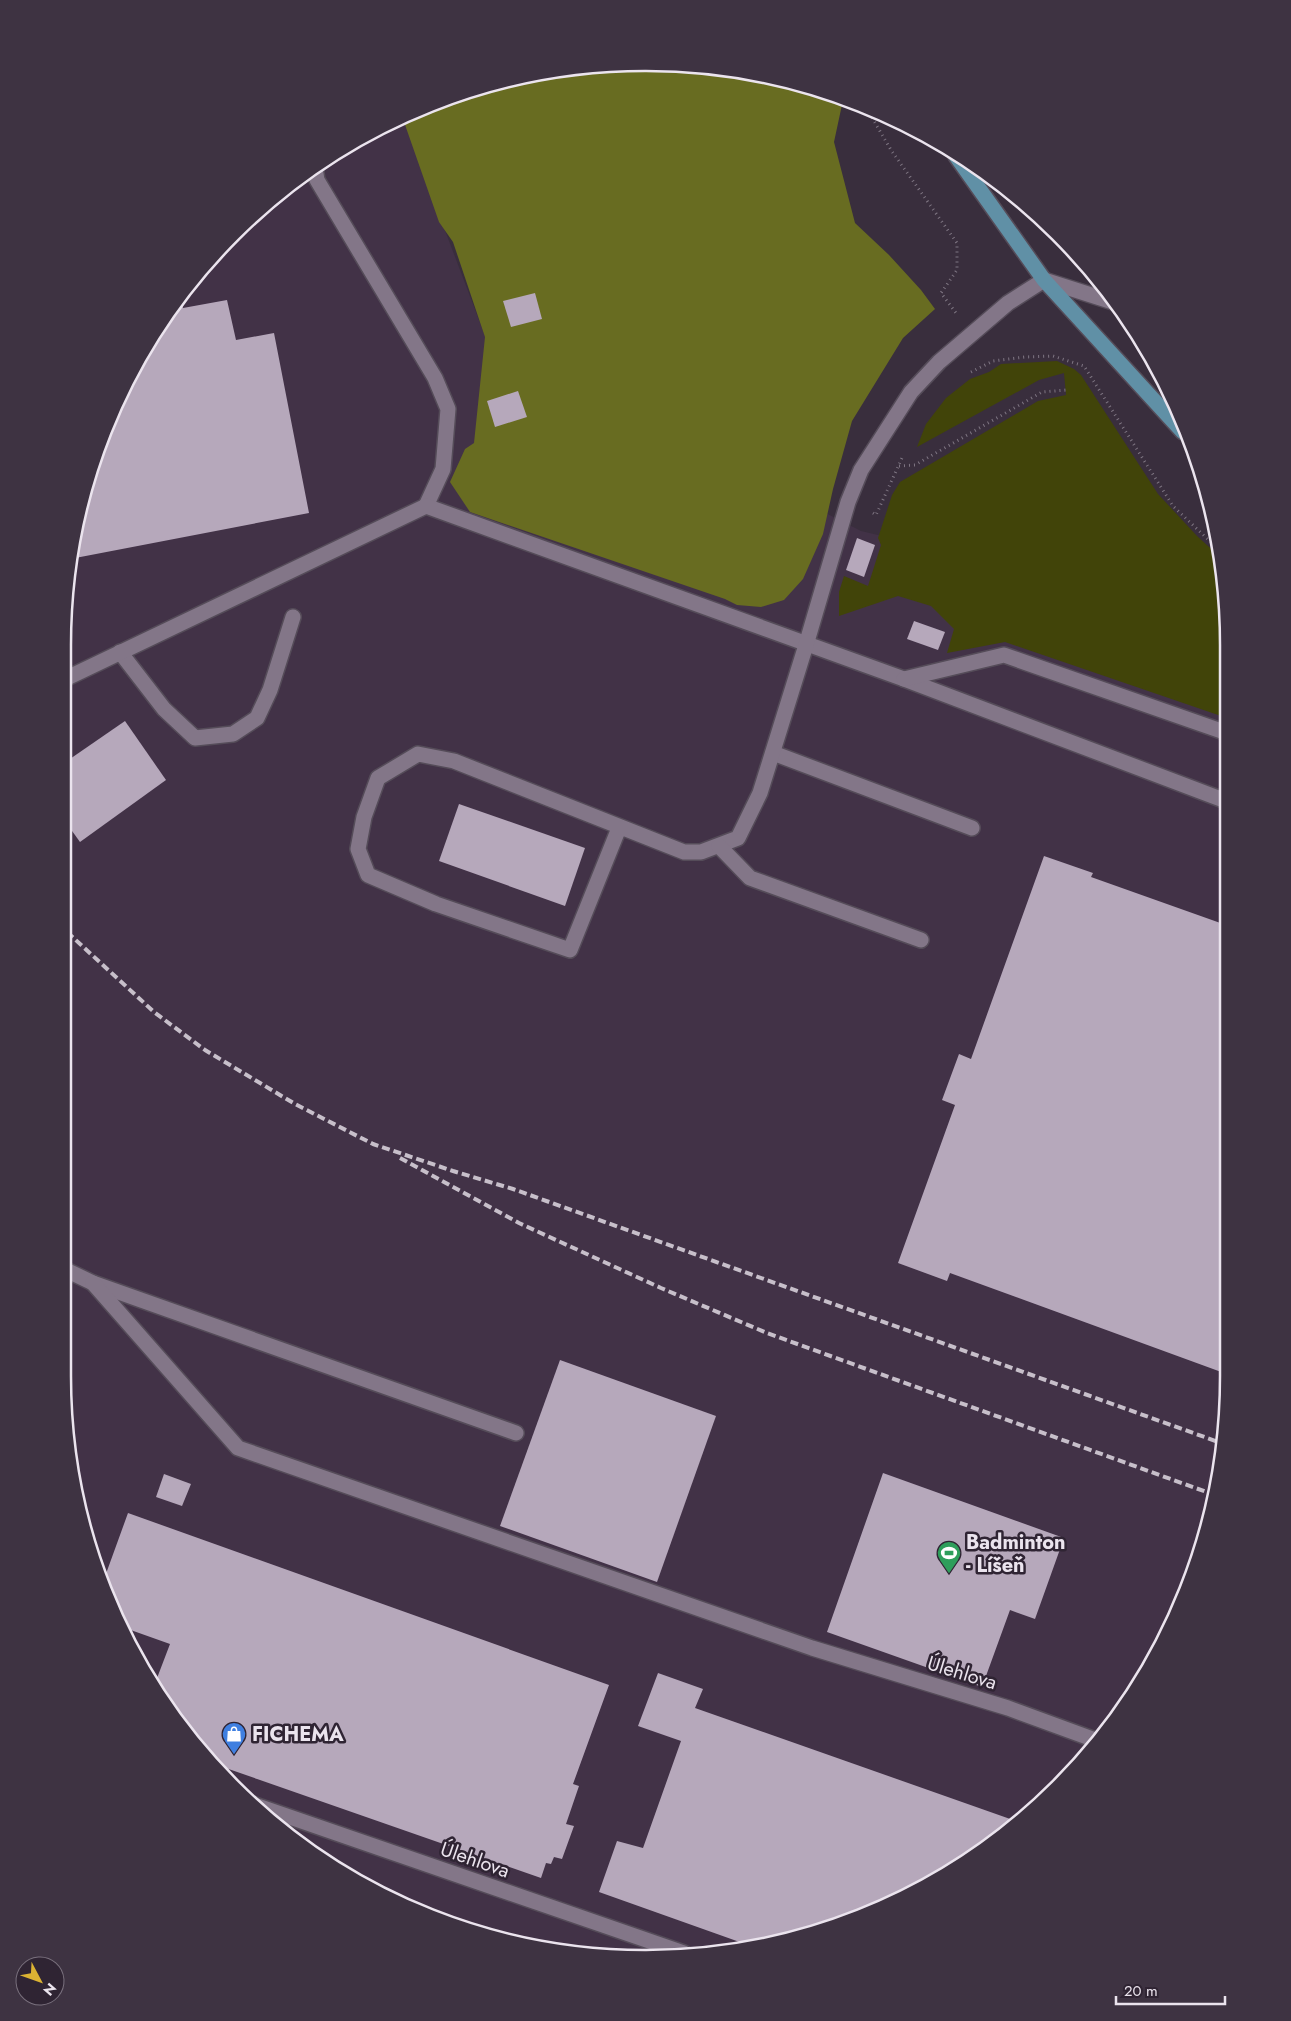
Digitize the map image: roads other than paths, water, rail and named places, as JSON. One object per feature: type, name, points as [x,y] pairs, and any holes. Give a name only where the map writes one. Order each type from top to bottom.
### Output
[{"type":"main road","points":[[964,167],[1044,280],[1175,423]]},
{"type":"street","points":[[71,676],[426,506],[443,469],[448,409],[435,378],[317,180],[316,175]]},
{"type":"street","points":[[619,828],[570,950],[436,904],[368,875],[358,849],[364,817],[378,778],[418,754],[454,762],[684,852],[701,852],[738,838],[760,793],[848,502],[861,470],[911,392],[939,362],[972,333],[1008,303],[1044,280],[1103,299]]},
{"type":"street","points":[[426,506],[904,679],[1220,799]]},
{"type":"street","points":[[120,652],[164,709],[195,738],[233,734],[257,718],[270,690],[293,617]]},
{"type":"street","points":[[904,679],[1004,655],[1220,731]]},
{"type":"street","points":[[773,753],[972,828]]},
{"type":"street","points":[[719,846],[750,878],[921,940]]},
{"type":"street","points":[[71,1273],[93,1283],[516,1433]]},
{"type":"street","name":"Úlehlova","points":[[93,1283],[238,1448],[812,1648],[1008,1708],[1090,1738]]},
{"type":"street","name":"Úlehlova","points":[[273,1812],[673,1949]]},
{"type":"railway","points":[[71,936],[154,1012],[205,1050],[295,1104],[373,1144],[513,1189],[1216,1441]]},
{"type":"railway","points":[[400,1158],[519,1223],[661,1288],[767,1333],[1208,1493]]},
{"type":"place","name":"Badminton - Líšeň","points":[[949,1574]]},
{"type":"place","name":"FICHEMA","points":[[234,1755]]}]
